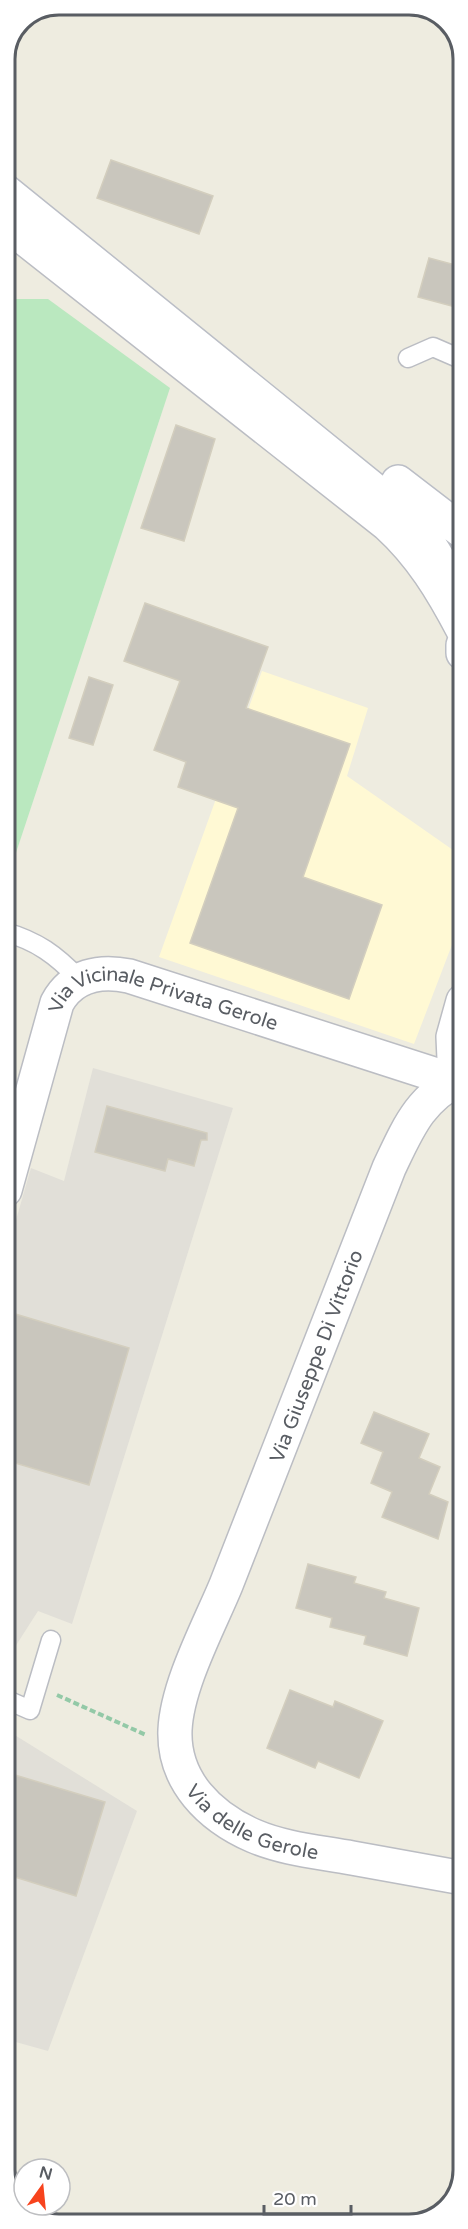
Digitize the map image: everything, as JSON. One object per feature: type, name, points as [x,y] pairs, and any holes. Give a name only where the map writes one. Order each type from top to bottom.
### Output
[{"type":"street","points":[[15,174],[453,525]]},
{"type":"street","points":[[15,200],[404,514],[430,544],[453,586]]},
{"type":"street","points":[[15,232],[387,524],[415,552],[432,574],[453,612]]},
{"type":"street","name":"Via Vicinale Privata Gerole","points":[[15,1153],[51,1018],[64,992],[79,979],[104,973],[129,976],[453,1077]]},
{"type":"street","name":"Via Giuseppe Di Vittorio","points":[[200,1648],[389,1168],[417,1112],[430,1098],[453,1083]]},
{"type":"street","name":"Via delle Gerole","points":[[200,1648],[177,1714],[175,1729],[177,1749],[186,1780],[197,1797],[224,1819],[255,1836],[292,1847],[453,1876]]},
{"type":"lane","points":[[408,358],[433,347],[453,356]]},
{"type":"lane","points":[[15,937],[53,953],[79,979]]},
{"type":"lane","points":[[15,1703],[30,1710],[51,1640]]},
{"type":"path","points":[[37,1686],[177,1749]]},
{"type":"shaded area","points":[[262,671],[368,708],[347,776],[453,850],[453,942],[414,1044],[159,957]]},
{"type":"shaded area","points":[[93,1068],[233,1108],[72,1624],[38,1611],[15,1647],[15,1223],[31,1168],[64,1181]]},
{"type":"shaded area","points":[[15,1735],[137,1811],[48,2051],[15,2042]]},
{"type":"green space","points":[[15,299],[48,299],[170,388],[15,856]]},
{"type":"building","points":[[111,160],[213,196],[199,234],[97,198]]},
{"type":"building","points":[[429,258],[453,264],[453,306],[418,297]]},
{"type":"building","points":[[176,425],[215,439],[184,541],[141,528]]},
{"type":"building","points":[[145,603],[268,647],[246,708],[350,744],[303,877],[382,905],[349,999],[190,943],[238,808],[178,787],[186,762],[154,750],[180,681],[124,661]]},
{"type":"building","points":[[89,677],[113,685],[93,745],[69,738]]},
{"type":"building","points":[[107,1106],[207,1133],[207,1140],[201,1140],[194,1166],[168,1159],[165,1171],[95,1152]]},
{"type":"building","points":[[15,1314],[129,1348],[89,1485],[15,1463]]},
{"type":"building","points":[[374,1412],[429,1434],[419,1458],[440,1467],[429,1494],[448,1502],[438,1539],[382,1517],[392,1492],[371,1483],[383,1452],[361,1443]]},
{"type":"building","points":[[308,1564],[356,1577],[354,1583],[386,1592],[384,1598],[419,1608],[407,1656],[364,1644],[366,1636],[330,1627],[332,1618],[296,1608]]},
{"type":"building","points":[[290,1690],[333,1707],[335,1701],[383,1721],[359,1778],[318,1761],[315,1768],[267,1748]]},
{"type":"building","points":[[15,1775],[105,1802],[76,1896],[15,1877]]}]
